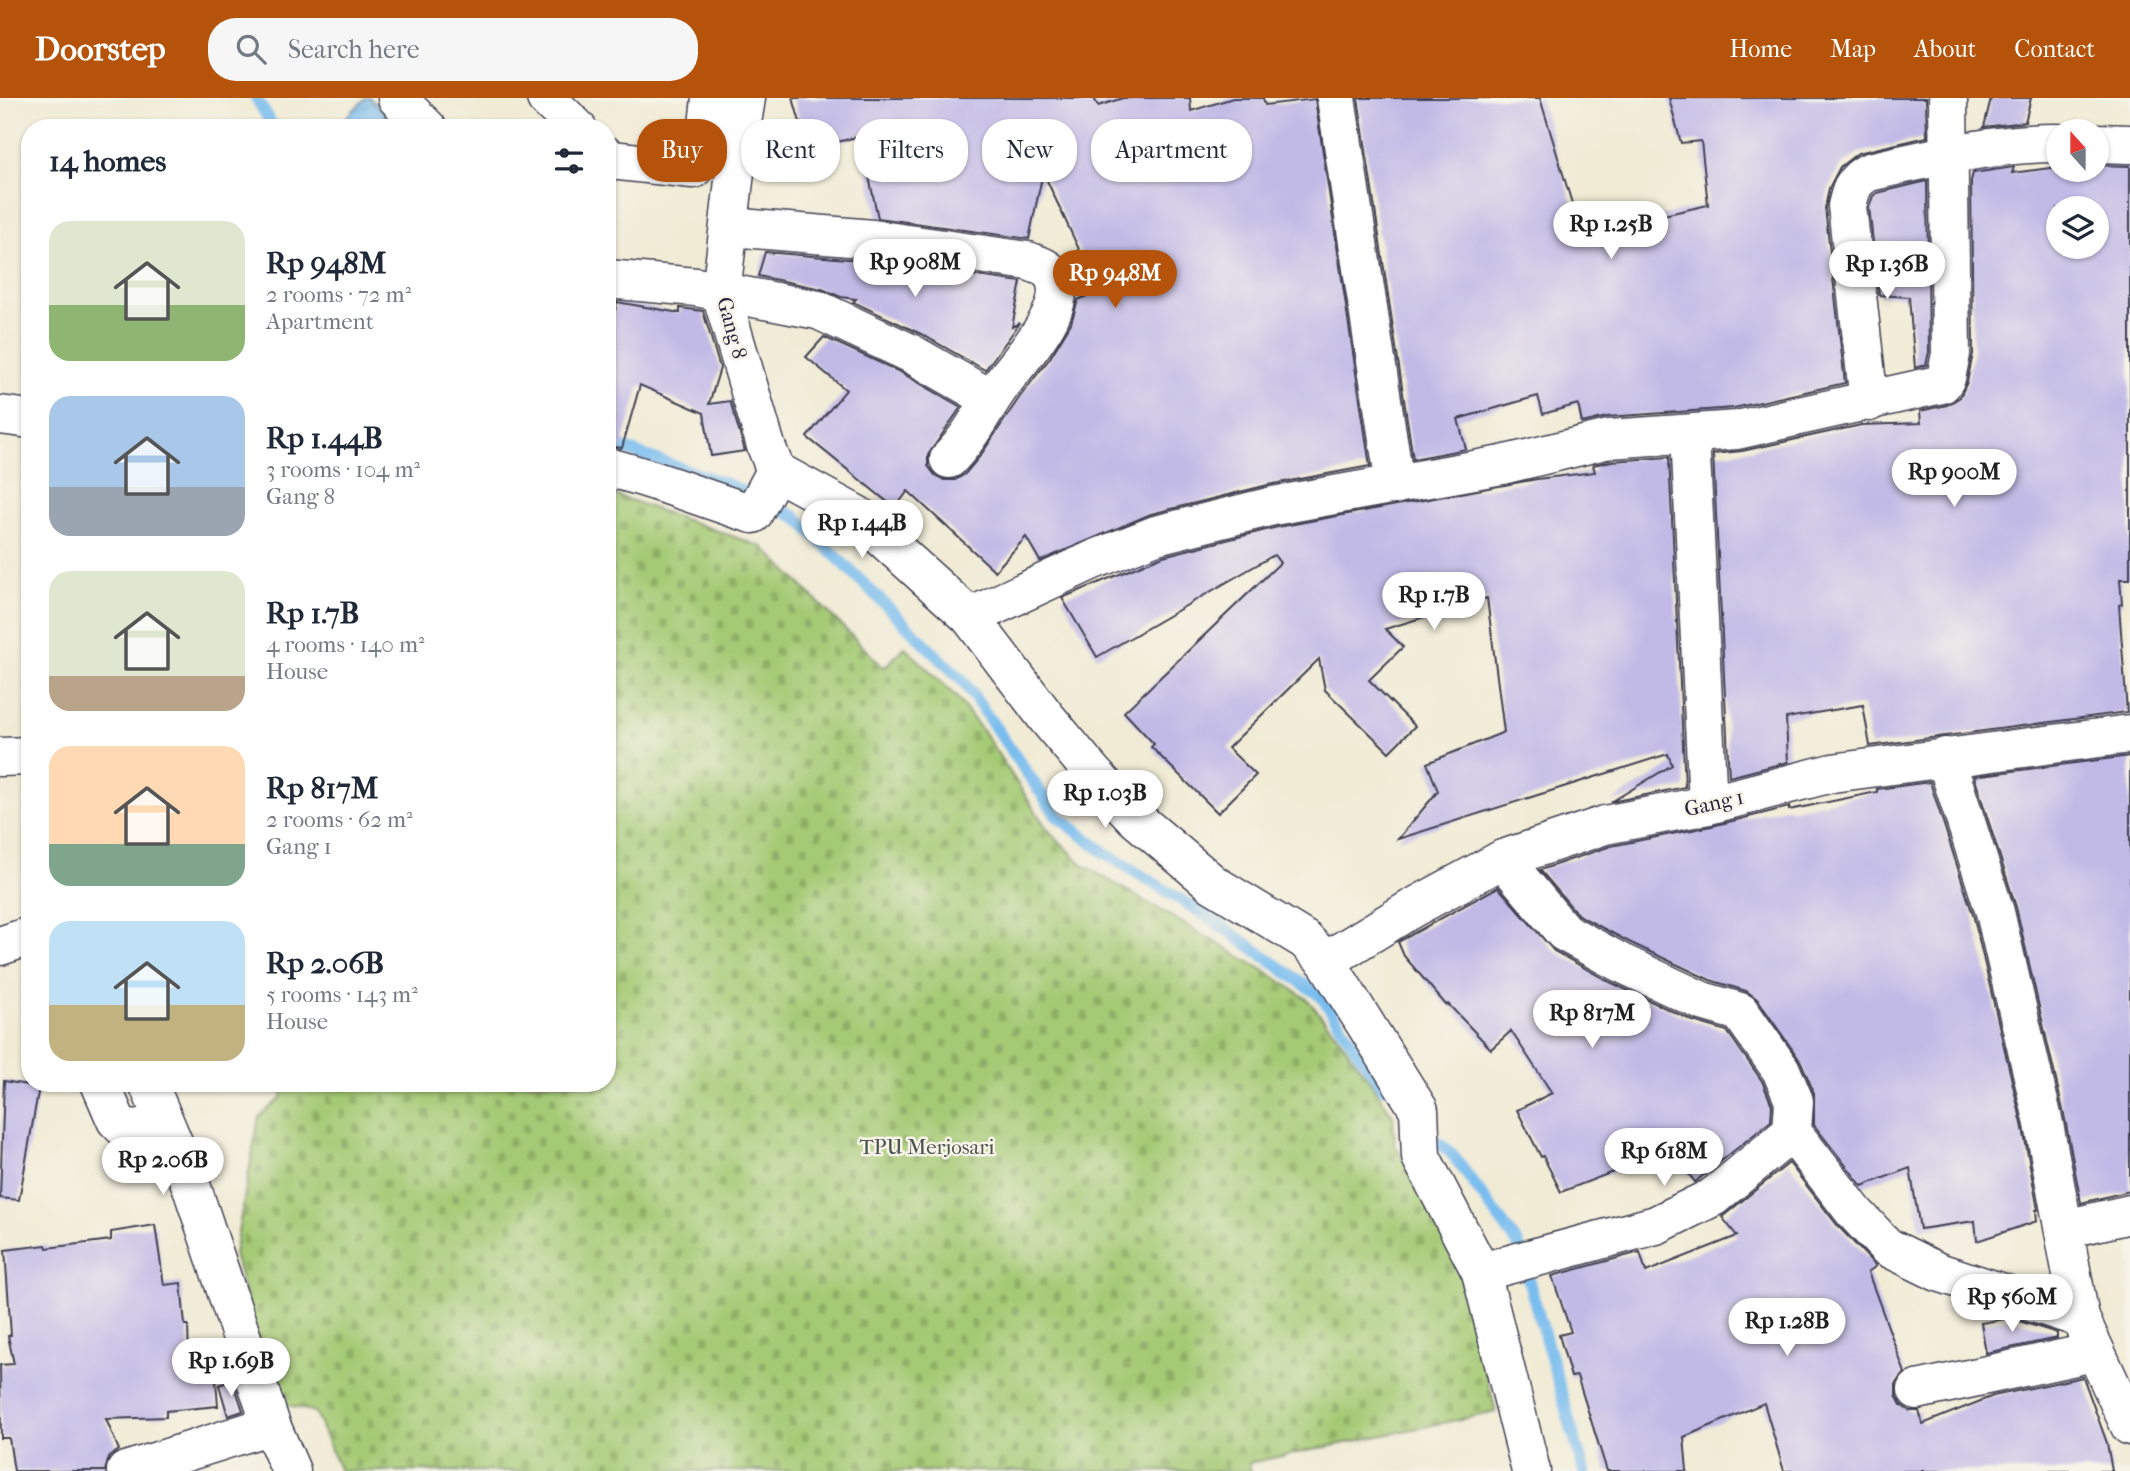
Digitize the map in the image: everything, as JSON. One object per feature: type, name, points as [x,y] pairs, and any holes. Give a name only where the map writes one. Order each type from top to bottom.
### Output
[{"type":"street","points":[[397,98],[418,119]]},
{"type":"street","points":[[546,98],[568,119]]},
{"type":"street","points":[[711,98],[715,119]]},
{"type":"street","name":"Gang 8","points":[[727,141],[746,98]]},
{"type":"street","points":[[1336,98],[1395,485]]},
{"type":"street","points":[[970,617],[1093,560],[1156,535],[1273,506],[1502,466],[1609,439],[1737,430],[1942,384],[1946,378],[1951,354],[1948,98]]},
{"type":"street","points":[[1869,402],[1847,206],[1851,188],[1857,178],[1869,172],[1950,153],[2023,143],[2046,143]]},
{"type":"street","points":[[2109,143],[2130,144]]},
{"type":"street","points":[[616,161],[637,163]]},
{"type":"street","name":"Gang 8","points":[[724,182],[730,227],[721,293],[766,446],[766,489]]},
{"type":"street","points":[[730,227],[873,239],[1028,261],[1050,272],[1055,282],[1056,299],[1051,318],[991,399],[965,443],[948,459]]},
{"type":"street","points":[[616,280],[696,287],[818,310],[910,353],[991,399]]},
{"type":"street","points":[[0,415],[21,418]]},
{"type":"street","points":[[1690,434],[1708,805]]},
{"type":"street","points":[[616,469],[644,476],[699,498],[766,489],[856,515],[970,617],[1046,717],[1135,818],[1213,884],[1305,940],[1326,961],[1419,1111],[1421,1157],[1492,1269],[1531,1471]]},
{"type":"street","name":"Gang 1","points":[[1326,961],[1411,909],[1503,859],[1605,825],[1708,805],[1832,773],[2130,734]]},
{"type":"street","points":[[0,757],[21,756]]},
{"type":"street","points":[[1945,757],[1995,912],[2044,1124],[2087,1335],[2130,1426]]},
{"type":"street","points":[[1503,859],[1564,932],[1619,962],[1702,1001],[1740,1012],[1786,1080],[1794,1101],[1792,1132],[1856,1213],[1887,1247],[1938,1272],[2087,1335]]},
{"type":"street","points":[[0,946],[21,939]]},
{"type":"street","points":[[104,1092],[116,1120],[123,1127],[136,1129],[164,1122]]},
{"type":"street","points":[[152,1092],[191,1185],[271,1424],[290,1471]]},
{"type":"street","points":[[1492,1269],[1656,1225],[1713,1197],[1792,1132]]},
{"type":"street","points":[[2065,1229],[2130,1214]]},
{"type":"street","points":[[1917,1390],[2087,1335]]},
{"type":"street","points":[[126,1471],[271,1424]]},
{"type":"green space","name":"TPU Merjosari","points":[[616,495],[763,547],[884,668],[905,647],[957,698],[984,733],[1048,830],[1083,865],[1270,974],[1307,999],[1341,1040],[1393,1115],[1395,1145],[1450,1235],[1496,1412],[1249,1463],[1251,1471],[340,1471],[315,1412],[273,1401],[234,1254],[259,1117],[283,1096],[281,1092],[616,1092]]},
{"type":"water","points":[[366,98],[370,98],[390,119],[344,119]]},
{"type":"building","points":[[793,98],[1094,98],[1098,106],[1123,98],[1190,98],[1191,111],[1233,98],[1263,98],[1265,105],[1315,99],[1370,466],[1268,485],[1151,514],[1040,561],[1026,537],[995,571],[908,491],[895,508],[807,437],[846,390],[806,357],[824,337],[900,372],[961,407],[928,455],[928,466],[935,475],[944,480],[955,480],[965,474],[1050,358],[1071,323],[1078,300],[1093,293],[1084,260],[1048,182],[1077,182],[1077,119],[982,119],[982,182],[1041,182],[1029,239],[878,218],[870,182],[968,182],[968,119],[854,119],[854,138],[840,141],[840,119],[799,119]]},
{"type":"building","points":[[1358,98],[1540,98],[1577,220],[1631,212],[1633,222],[1708,205],[1701,141],[1681,143],[1669,98],[1926,98],[1927,137],[1858,153],[1840,167],[1829,188],[1825,208],[1845,383],[1734,408],[1607,417],[1582,423],[1578,404],[1543,414],[1538,396],[1458,419],[1466,449],[1413,459]]},
{"type":"building","points":[[1991,98],[2031,98],[2025,122],[1984,127]]},
{"type":"building","points":[[2109,165],[2130,166],[2130,579],[2120,579],[2122,604],[2119,605],[2127,712],[1870,746],[1863,705],[1786,718],[1788,762],[1729,777],[1713,454],[1742,451],[1861,425],[1921,423],[1920,411],[1947,405],[1960,397],[1967,382],[1973,354],[1971,181],[1973,173],[2014,167],[2012,173],[2046,169],[2046,182],[2109,182]]},
{"type":"building","points":[[1927,181],[1929,352],[1926,365],[1915,368],[1909,297],[1879,295],[1869,207],[1877,193]]},
{"type":"building","points":[[765,252],[871,261],[1021,282],[1012,327],[1020,323],[985,370],[921,334],[853,302],[856,299],[758,276]]},
{"type":"building","points":[[617,302],[680,313],[680,308],[703,311],[720,368],[709,404],[730,401],[745,451],[711,456],[704,413],[640,385],[622,448],[616,447]]},
{"type":"building","points":[[1669,457],[1685,787],[1611,802],[1672,765],[1668,754],[1398,839],[1438,791],[1427,763],[1504,732],[1487,598],[1385,629],[1403,647],[1369,680],[1415,726],[1389,752],[1325,690],[1319,659],[1228,748],[1256,775],[1218,813],[1151,747],[1154,744],[1124,712],[1280,563],[1274,555],[1097,657],[1062,598],[1163,556],[1278,527],[1537,479],[1595,472],[1593,465],[1612,461]]},
{"type":"building","points":[[2130,756],[2130,1191],[2081,1203],[2065,1119],[2016,907],[1974,776]]},
{"type":"building","points":[[1930,782],[1974,918],[2023,1128],[2038,1210],[2037,1221],[1977,1241],[1975,1221],[1920,1229],[1910,1168],[1862,1186],[1814,1125],[1814,1093],[1801,1062],[1757,999],[1746,991],[1710,980],[1629,942],[1578,915],[1540,870],[1611,846],[1789,807],[1789,810],[1877,792],[1877,789]]},
{"type":"building","points":[[1498,887],[1554,951],[1610,982],[1693,1021],[1727,1031],[1762,1081],[1772,1105],[1771,1121],[1695,1182],[1670,1150],[1561,1192],[1517,1110],[1552,1093],[1511,1031],[1491,1049],[1448,1004],[1446,1005],[1404,956],[1398,942]]},
{"type":"building","points":[[4,1081],[21,1084],[21,1092],[38,1092],[19,1200],[0,1198]]},
{"type":"building","points":[[1789,1163],[1838,1226],[1876,1266],[1868,1272],[1905,1373],[1896,1384],[1896,1395],[1901,1405],[1910,1411],[1919,1411],[1923,1424],[1993,1396],[2083,1377],[2107,1443],[2112,1471],[1784,1471],[1764,1403],[1684,1437],[1687,1471],[1607,1471],[1577,1376],[1571,1377],[1559,1335],[1571,1332],[1552,1276],[1640,1252],[1646,1272],[1737,1236],[1722,1217]]},
{"type":"building","points":[[155,1225],[164,1285],[181,1283],[185,1325],[188,1325],[189,1359],[193,1359],[194,1370],[215,1368],[218,1406],[166,1411],[166,1417],[106,1419],[119,1450],[109,1457],[105,1471],[14,1471],[9,1438],[1,1438],[0,1365],[14,1364],[8,1336],[11,1335],[5,1250],[111,1240],[111,1232]]},
{"type":"building","points":[[2010,1318],[2057,1333],[2057,1338],[1986,1353],[1981,1323]]},
{"type":"building","points":[[233,1380],[243,1411],[228,1416],[219,1385]]},
{"type":"waterway","points":[[256,98],[269,119]]},
{"type":"waterway","points":[[616,446],[748,494]]},
{"type":"waterway","points":[[765,502],[796,517],[963,681],[1057,816],[1105,853],[1210,918],[1321,996],[1383,1088]]},
{"type":"waterway","points":[[1427,1133],[1452,1154],[1518,1244],[1584,1471]]}]
